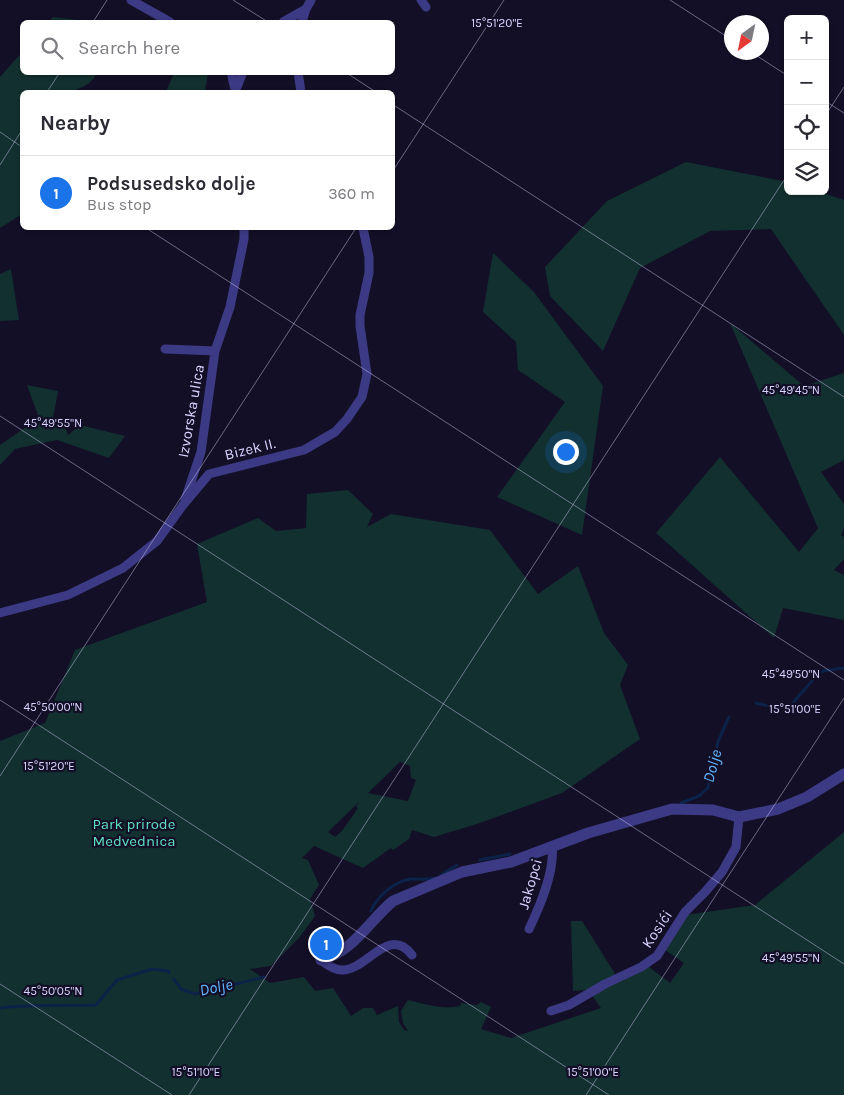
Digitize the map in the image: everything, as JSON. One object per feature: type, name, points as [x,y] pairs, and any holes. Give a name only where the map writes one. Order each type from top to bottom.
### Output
[{"type":"street","points":[[131,0],[166,20]]},
{"type":"street","points":[[303,20],[311,0]]},
{"type":"street","points":[[287,20],[306,9]]},
{"type":"street","points":[[232,75],[235,90]]},
{"type":"street","points":[[235,90],[242,75]]},
{"type":"street","points":[[298,75],[301,90]]},
{"type":"street","name":"Izvorska ulica","points":[[183,505],[201,452],[216,351],[230,307],[244,239],[244,230]]},
{"type":"street","name":"Bizek II.","points":[[0,613],[68,595],[123,568],[157,541],[183,505],[209,474],[304,450],[335,432],[347,419],[362,397],[368,374],[360,326],[360,315],[369,273],[363,230]]},
{"type":"street","name":"Izvorska ulica","points":[[165,349],[216,351]]},
{"type":"street","points":[[321,960],[341,953],[393,901],[462,872],[511,862],[588,833],[672,809],[712,810],[739,816],[785,806],[807,797],[844,774]]},
{"type":"street","name":"Kosići","points":[[550,1011],[569,1005],[605,984],[650,962],[657,956],[685,912],[706,892],[722,872],[736,847],[739,816]]},
{"type":"street","name":"Jakopci","points":[[530,929],[552,865],[552,846]]},
{"type":"street","points":[[321,960],[330,967],[344,970],[387,946],[403,946],[412,955]]},
{"type":"green space","points":[[53,17],[79,20],[50,20]]},
{"type":"green space","points":[[20,54],[20,75],[96,75],[84,87],[74,90],[20,90],[20,215],[0,228],[0,77]]},
{"type":"green space","points":[[173,75],[208,75],[205,90],[167,90]]},
{"type":"green space","points":[[686,162],[784,181],[784,195],[828,195],[844,200],[844,335],[771,229],[710,231],[640,268],[603,351],[550,296],[545,267],[607,201]]},
{"type":"green space","points":[[493,253],[534,292],[603,386],[582,535],[497,497],[565,402],[518,370],[516,342],[483,312]]},
{"type":"green space","points":[[11,269],[19,320],[0,321],[0,274]]},
{"type":"green space","points":[[730,323],[804,386],[844,373],[844,460],[821,472],[844,504],[844,528],[841,535],[844,537],[844,559],[834,570],[844,575],[844,620],[783,608],[774,638],[656,533],[720,457],[799,552],[818,528]]},
{"type":"green space","points":[[27,385],[58,391],[53,418],[64,422],[68,435],[80,425],[125,436],[109,458],[57,440],[15,449],[0,465],[0,445],[39,418]]},
{"type":"green space","name":"Park prirode Medvednica","points":[[348,490],[373,514],[367,527],[391,514],[490,530],[538,594],[578,566],[604,633],[628,665],[620,685],[640,739],[562,793],[477,824],[434,837],[412,830],[409,839],[393,850],[391,848],[363,868],[314,846],[302,858],[308,860],[319,885],[310,899],[315,916],[299,938],[271,966],[250,969],[270,983],[304,977],[315,991],[333,988],[351,1016],[363,1008],[373,1008],[377,1015],[398,1006],[399,1022],[404,1030],[408,1031],[403,1023],[401,1011],[408,1000],[447,1007],[460,1006],[461,1003],[477,1005],[481,1002],[491,1007],[481,1029],[511,1038],[601,1008],[591,994],[648,966],[670,983],[684,963],[665,950],[685,915],[755,905],[844,832],[844,1095],[0,1095],[0,741],[45,723],[75,650],[207,602],[197,544],[258,518],[276,531],[306,528],[307,494]],"holes":[[[400,762],[410,766],[411,778],[416,780],[408,801],[368,793]],[[359,802],[356,807],[358,808],[342,831],[335,837],[328,832]]]},
{"type":"green space","points":[[571,921],[582,921],[617,977],[587,990],[573,991]]},
{"type":"waterway","name":"Dolje","points":[[756,703],[776,708],[792,704],[818,674],[823,671],[844,668]]},
{"type":"waterway","name":"Dolje","points":[[681,803],[699,796],[708,788],[712,763],[719,739],[729,717]]},
{"type":"waterway","name":"Dolje","points":[[480,860],[510,854]]},
{"type":"waterway","name":"Dolje","points":[[441,875],[457,865]]},
{"type":"waterway","name":"Dolje","points":[[371,911],[382,895],[393,886],[405,880],[435,878]]},
{"type":"waterway","name":"Dolje","points":[[0,1008],[96,1005],[117,980],[152,969],[168,971],[169,973]]},
{"type":"waterway","name":"Dolje","points":[[174,979],[181,989],[195,994],[264,977]]},
{"type":"place","name":"Podsusedsko dolje","points":[[326,944]]}]
